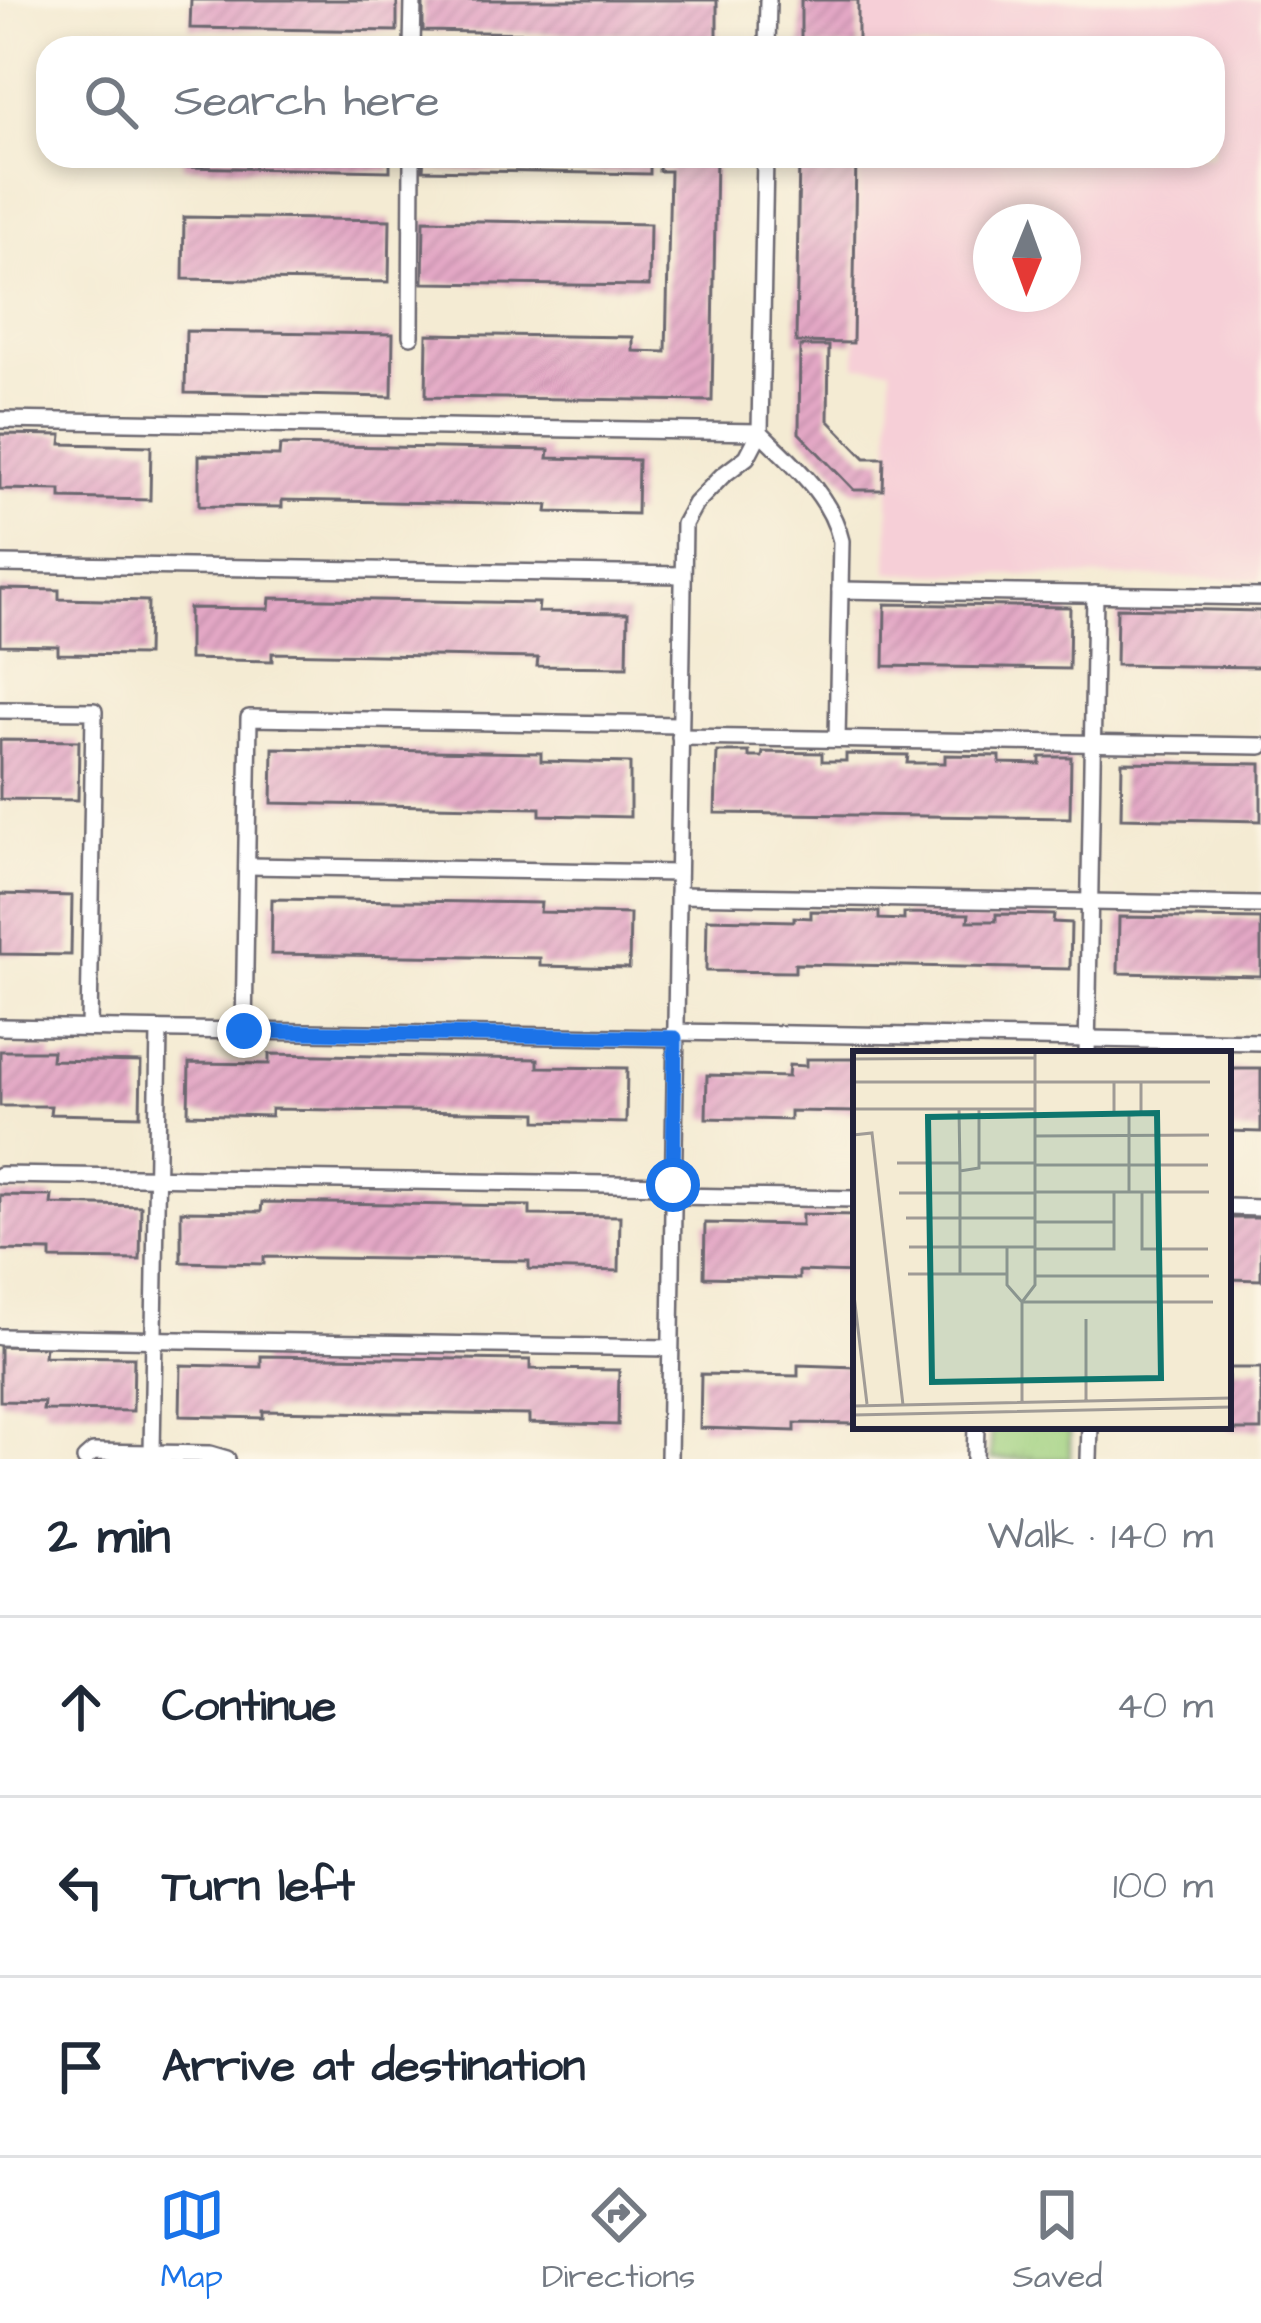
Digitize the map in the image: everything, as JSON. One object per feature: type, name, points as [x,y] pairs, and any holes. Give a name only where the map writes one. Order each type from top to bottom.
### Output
[{"type":"lane","points":[[412,0],[412,36]]},
{"type":"lane","points":[[767,36],[768,0]]},
{"type":"lane","points":[[411,336],[412,168]]},
{"type":"lane","points":[[669,1459],[684,524],[695,504],[746,457],[760,432],[765,168]]},
{"type":"lane","points":[[0,420],[760,432],[818,490],[841,541],[837,739]]},
{"type":"lane","points":[[0,565],[683,575]]},
{"type":"lane","points":[[840,590],[1261,597]]},
{"type":"lane","points":[[1088,1046],[1095,594]]},
{"type":"lane","points":[[0,710],[94,711],[88,1028]]},
{"type":"lane","points":[[244,1031],[249,718],[837,739],[1261,746]]},
{"type":"lane","points":[[247,866],[678,873]]},
{"type":"lane","points":[[678,895],[1261,904]]},
{"type":"lane","points":[[0,1027],[675,1035],[1088,1046],[1261,1042]]},
{"type":"lane","points":[[152,1453],[159,1030]]},
{"type":"lane","points":[[0,1174],[853,1199]]},
{"type":"lane","points":[[1231,1207],[1261,1208]]},
{"type":"lane","points":[[0,1337],[670,1348]]},
{"type":"lane","points":[[975,1459],[976,1429]]},
{"type":"lane","points":[[1089,1459],[1090,1429]]},
{"type":"lane","points":[[86,1459],[93,1452],[210,1454],[226,1459]]},
{"type":"shaded area","points":[[862,0],[1261,0],[1261,579],[888,573],[891,367],[856,366],[860,168],[1225,168],[1225,36],[861,36]]},
{"type":"green space","points":[[991,1429],[1070,1429],[1070,1459],[991,1459]]},
{"type":"building","points":[[191,0],[397,0],[397,31],[190,28]]},
{"type":"building","points":[[423,0],[717,0],[717,36],[423,31]]},
{"type":"building","points":[[801,0],[858,0],[858,36],[801,36]]},
{"type":"building","points":[[235,168],[390,168],[390,171]]},
{"type":"building","points":[[650,168],[650,174],[423,170]]},
{"type":"building","points":[[716,168],[712,401],[426,397],[427,334],[633,337],[633,351],[666,352],[670,171],[659,171]]},
{"type":"building","points":[[799,168],[856,168],[853,343],[796,342]]},
{"type":"building","points":[[184,217],[390,220],[389,282],[183,279]]},
{"type":"building","points":[[424,220],[650,224],[649,286],[423,283]]},
{"type":"building","points":[[186,331],[393,334],[392,397],[185,393]]},
{"type":"building","points":[[800,346],[829,346],[828,420],[865,458],[884,458],[883,490],[854,490],[799,433]]},
{"type":"building","points":[[0,434],[62,435],[61,444],[151,446],[150,500],[61,498],[61,490],[0,489]]},
{"type":"building","points":[[280,445],[549,450],[548,458],[638,460],[637,514],[547,512],[548,505],[282,500],[282,507],[199,506],[199,455],[279,456]]},
{"type":"building","points":[[0,589],[59,590],[59,599],[148,601],[147,655],[58,654],[58,646],[0,645]]},
{"type":"building","points":[[270,598],[539,603],[538,612],[628,613],[627,667],[537,666],[538,658],[272,653],[272,661],[189,659],[189,608],[269,609]]},
{"type":"building","points":[[885,604],[1070,607],[1069,669],[884,666]]},
{"type":"building","points":[[1117,608],[1261,611],[1261,667],[1116,665]]},
{"type":"building","points":[[0,740],[79,741],[78,800],[0,799]]},
{"type":"building","points":[[273,748],[541,753],[541,761],[630,763],[630,817],[540,815],[540,808],[272,803]]},
{"type":"building","points":[[717,752],[749,752],[749,757],[762,757],[763,752],[822,753],[822,761],[846,761],[846,754],[908,755],[907,763],[945,763],[945,755],[1000,756],[1000,763],[1040,764],[1040,757],[1071,757],[1070,818],[715,813]]},
{"type":"building","points":[[1122,762],[1261,764],[1261,821],[1121,818]]},
{"type":"building","points":[[0,894],[72,896],[71,955],[0,954]]},
{"type":"building","points":[[272,899],[541,903],[540,912],[630,914],[629,968],[540,966],[540,958],[271,954]]},
{"type":"building","points":[[811,911],[879,912],[879,919],[904,920],[904,913],[969,914],[968,921],[996,921],[996,914],[1054,915],[1053,922],[1071,923],[1070,969],[795,964],[795,972],[706,971],[707,919],[794,921],[794,917],[811,918]]},
{"type":"building","points":[[1119,917],[1261,919],[1261,976],[1118,973]]},
{"type":"building","points":[[0,1051],[52,1051],[51,1060],[141,1062],[140,1116],[50,1114],[51,1106],[0,1106]]},
{"type":"building","points":[[269,1054],[538,1059],[538,1067],[627,1068],[626,1123],[537,1121],[537,1113],[271,1109],[271,1116],[188,1114],[189,1063],[269,1064]]},
{"type":"building","points":[[806,1059],[853,1059],[853,1112],[790,1111],[790,1120],[706,1118],[707,1075],[788,1077],[789,1065],[806,1066]]},
{"type":"building","points":[[1231,1069],[1261,1069],[1261,1132],[1231,1131]]},
{"type":"building","points":[[0,1195],[52,1196],[51,1204],[141,1206],[140,1260],[51,1259],[51,1251],[0,1250]]},
{"type":"building","points":[[262,1202],[530,1206],[530,1215],[620,1216],[619,1271],[529,1269],[529,1261],[264,1257],[264,1264],[181,1262],[181,1211],[261,1212]]},
{"type":"building","points":[[802,1214],[853,1215],[853,1273],[799,1271],[799,1279],[704,1277],[705,1223],[802,1225]]},
{"type":"building","points":[[1231,1218],[1261,1218],[1261,1280],[1231,1279]]},
{"type":"building","points":[[0,1346],[45,1347],[44,1356],[134,1357],[133,1411],[43,1410],[44,1402],[0,1401]]},
{"type":"building","points":[[261,1356],[530,1360],[530,1369],[619,1370],[618,1425],[529,1423],[529,1415],[263,1411],[263,1418],[180,1416],[181,1365],[261,1367]]},
{"type":"building","points":[[798,1365],[853,1367],[853,1424],[795,1423],[795,1431],[700,1428],[701,1374],[798,1376]]},
{"type":"building","points":[[1231,1368],[1261,1368],[1261,1430],[1228,1430]]},
{"type":"route","points":[[244,1031],[675,1038],[673,1185]]}]
